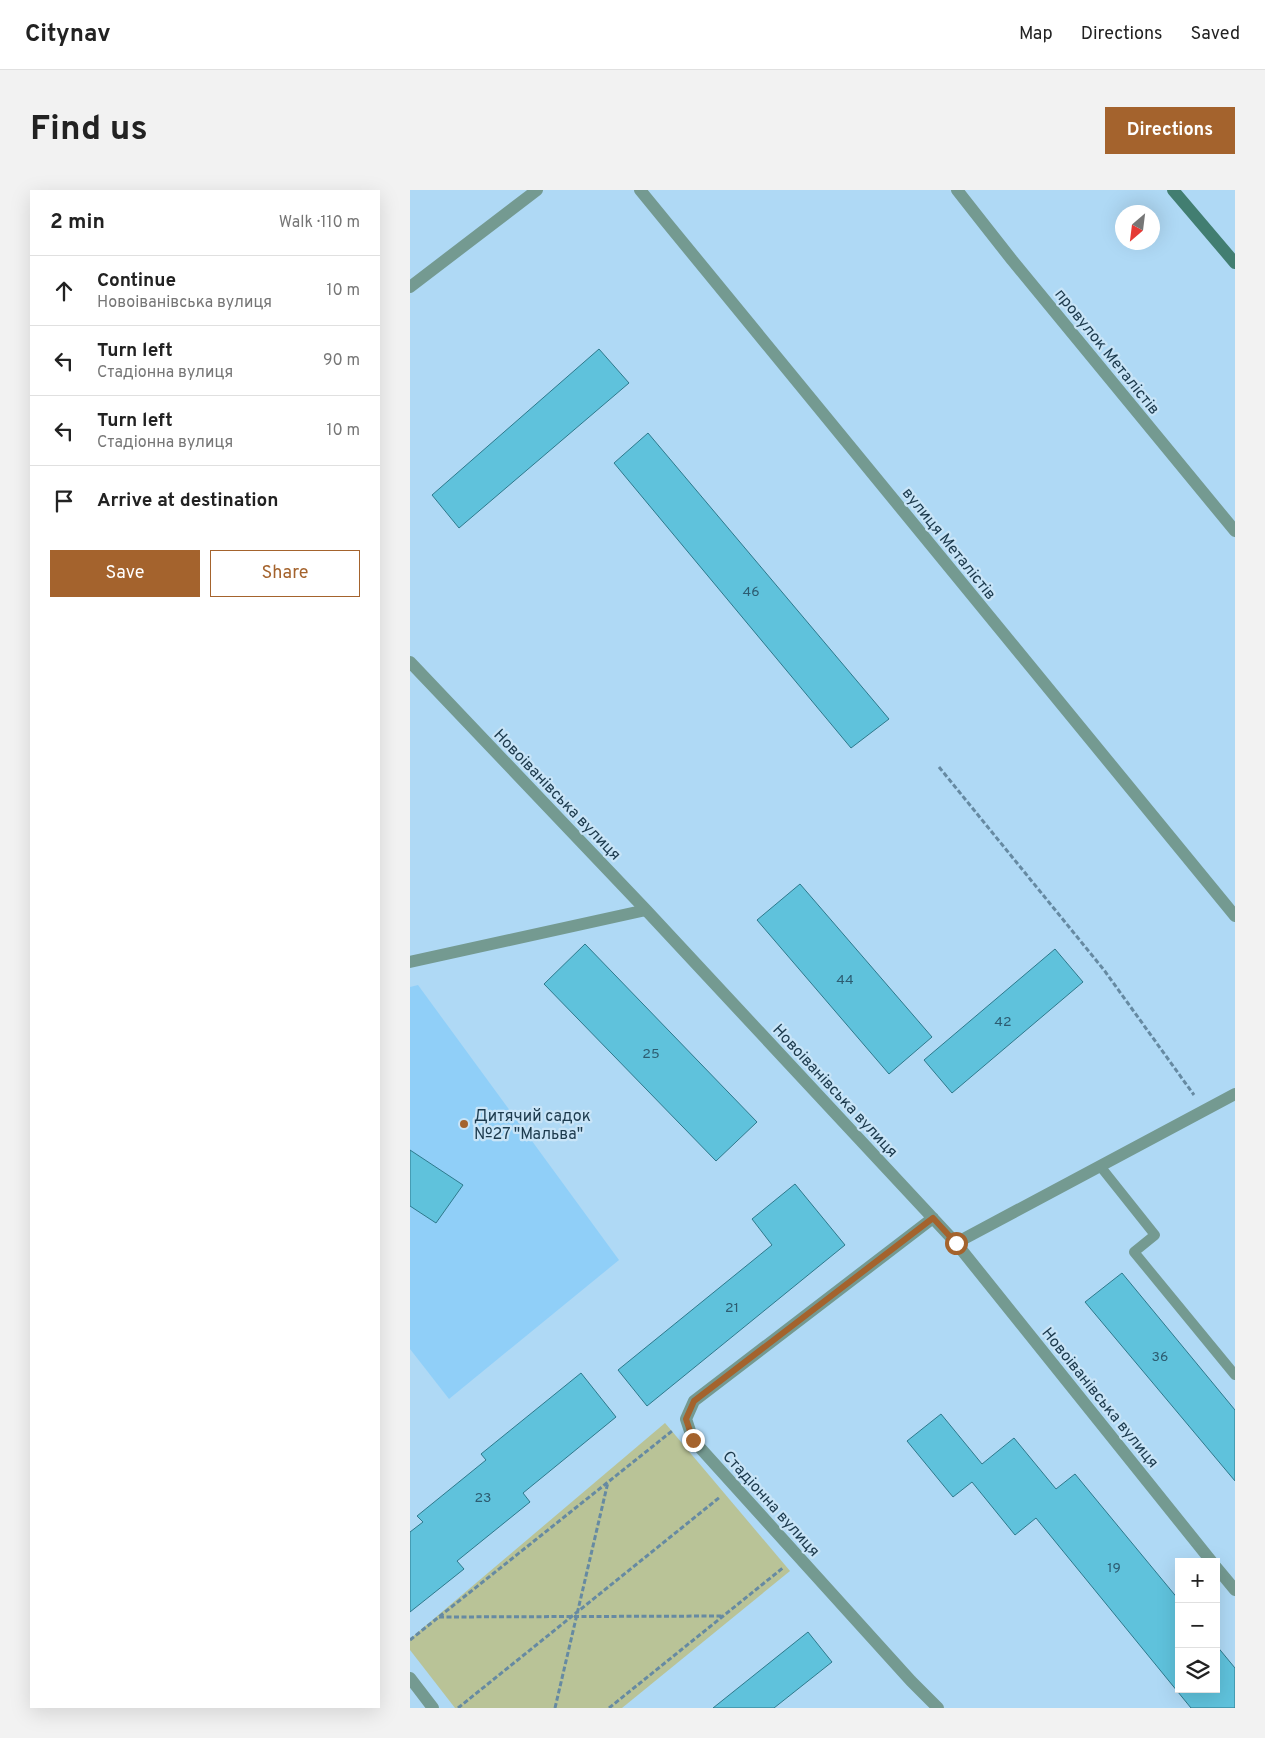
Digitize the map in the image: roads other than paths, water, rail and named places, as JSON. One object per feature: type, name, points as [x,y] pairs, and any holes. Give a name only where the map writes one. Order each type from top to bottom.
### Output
[{"type":"main road","points":[[1173,190],[1235,263]]},
{"type":"street","points":[[410,287],[537,190]]},
{"type":"street","name":"вулиця Металістів","points":[[640,190],[1235,916]]},
{"type":"street","name":"провулок Металістів","points":[[957,190],[1018,268],[1235,531]]},
{"type":"street","name":"Новоіванівська вулиця","points":[[410,662],[646,910],[956,1243],[1209,1558]]},
{"type":"street","points":[[410,962],[646,910]]},
{"type":"street","points":[[956,1243],[1235,1094]]},
{"type":"street","name":"Стадіонна вулиця","points":[[933,1218],[694,1401],[686,1419],[693,1440],[911,1681],[938,1708]]},
{"type":"street","points":[[1220,1572],[1235,1590]]},
{"type":"street","points":[[410,1678],[433,1708]]},
{"type":"lane","points":[[1100,1166],[1154,1235],[1134,1252],[1235,1375]]},
{"type":"place","name":"Дитячий садок №27 \"Мальва\"","points":[[464,1124]]}]
